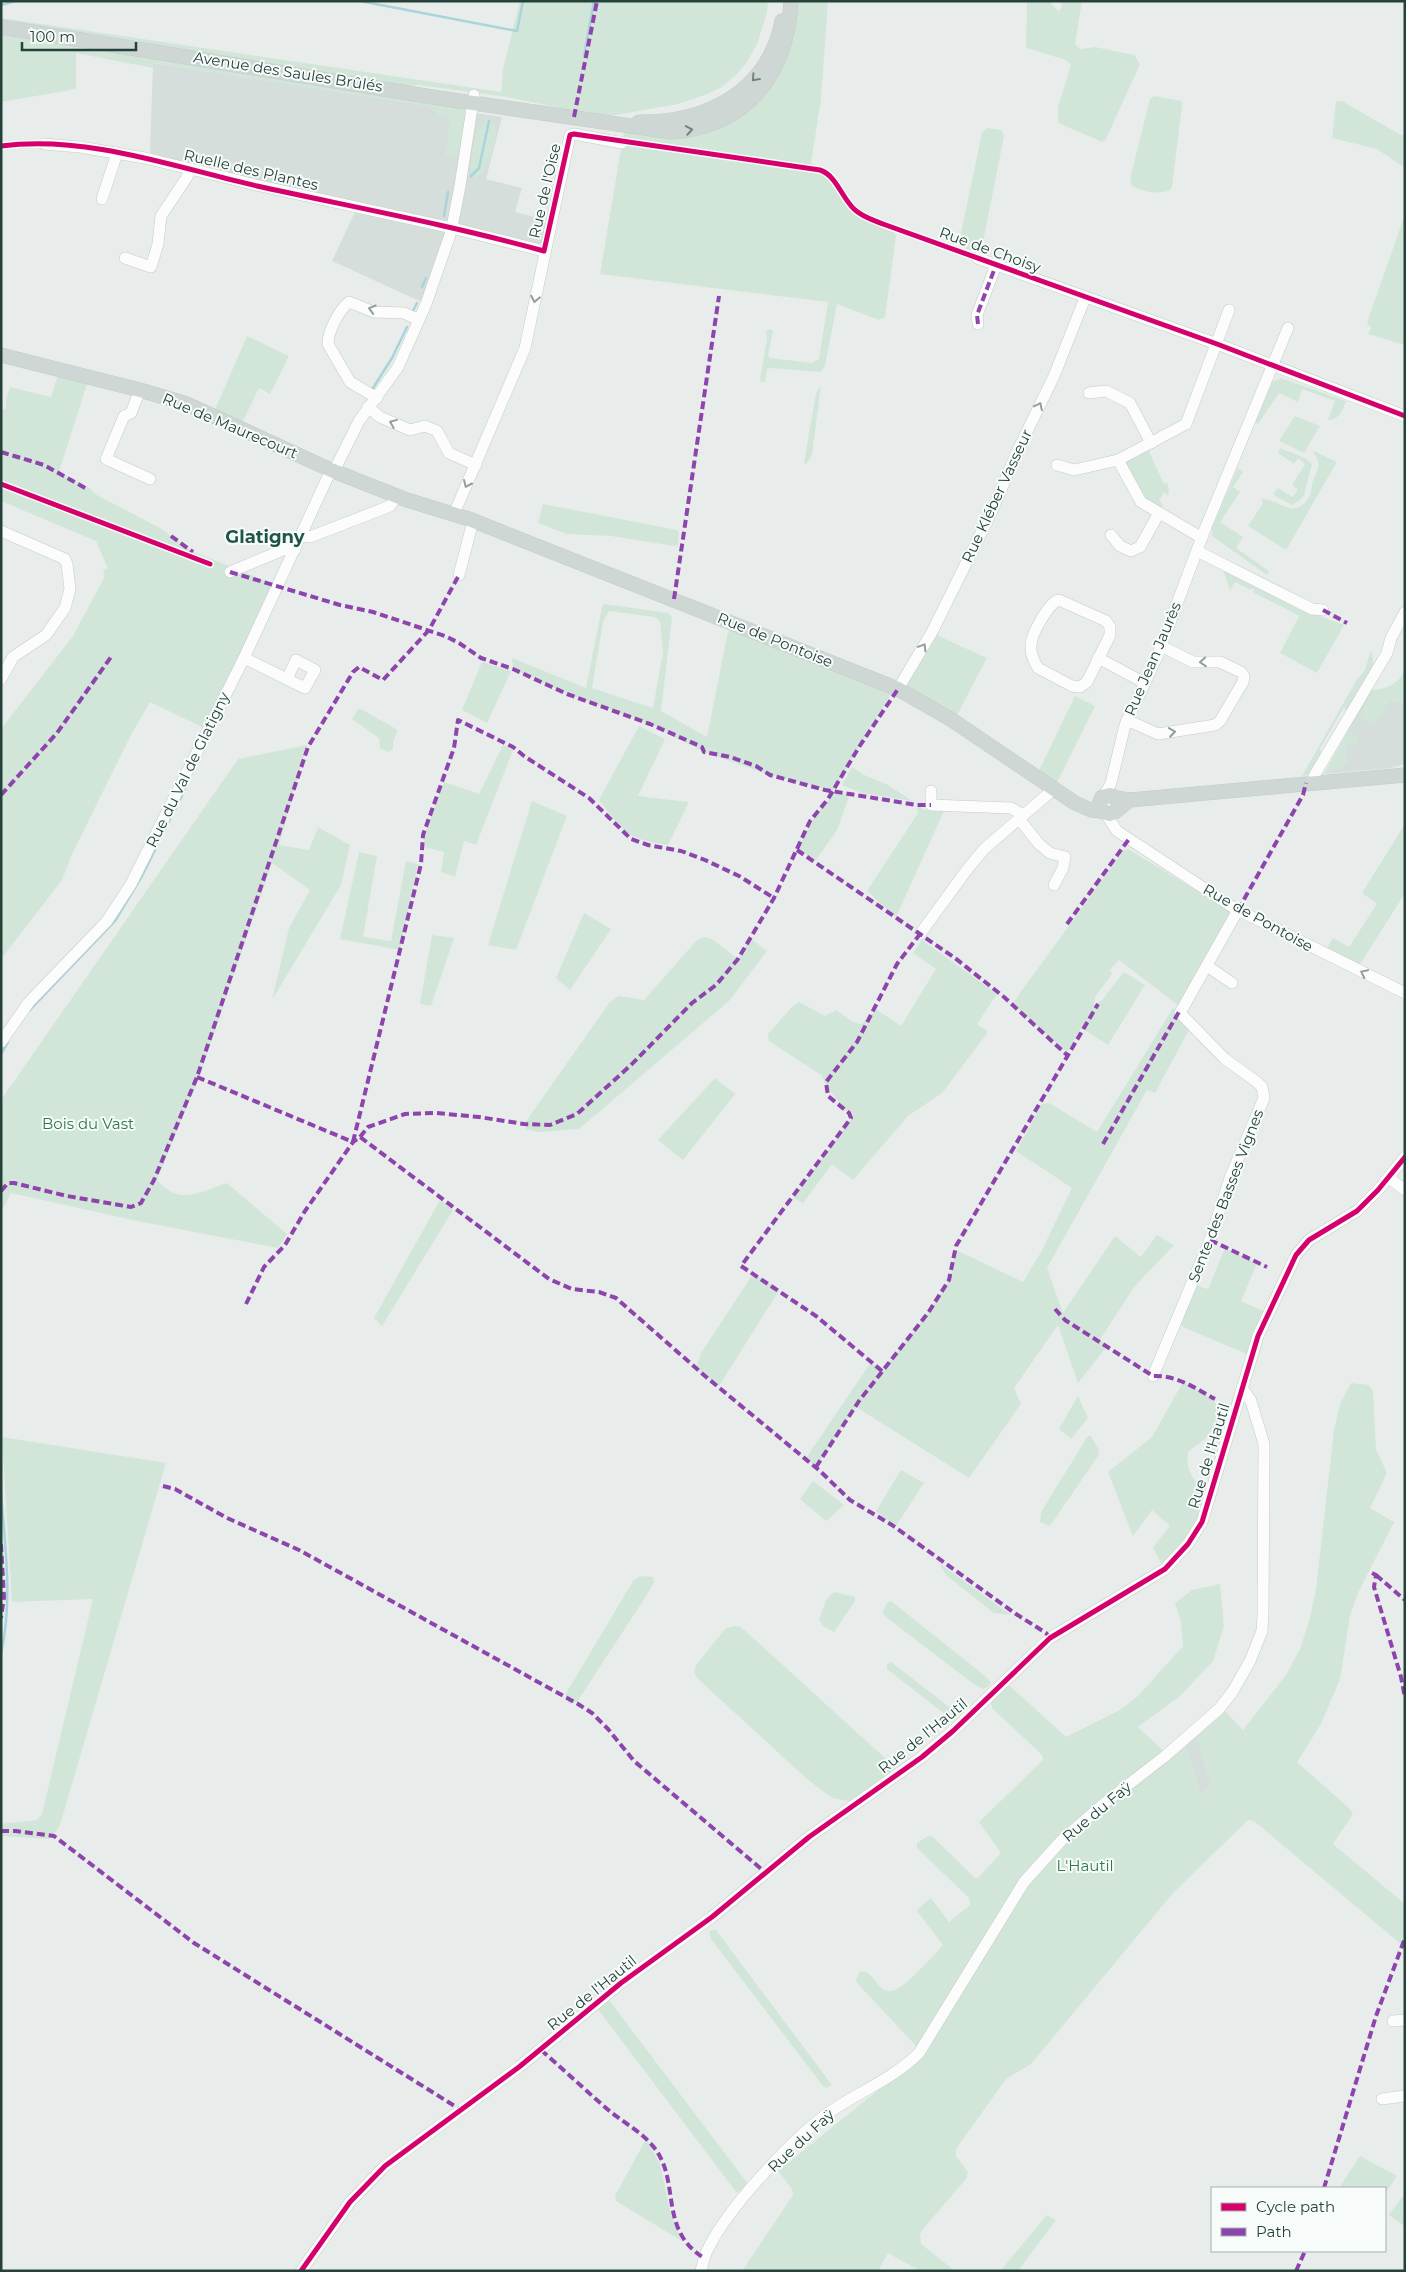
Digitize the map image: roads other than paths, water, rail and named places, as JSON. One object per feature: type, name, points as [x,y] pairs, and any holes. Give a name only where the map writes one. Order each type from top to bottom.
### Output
[{"type":"main road","points":[[606,122],[662,122],[680,119],[706,111],[731,98],[746,87],[767,62],[780,29],[784,1]]},
{"type":"main road","points":[[606,122],[672,132],[701,128],[733,113],[757,93],[775,69],[787,38],[791,1]]},
{"type":"main road","name":"Avenue des Saules Brûlés","points":[[1,27],[396,89],[530,104],[569,116],[606,122]]},
{"type":"main road","name":"Rue de Maurecourt","points":[[1,355],[140,390],[187,404],[332,470],[397,496],[454,514]]},
{"type":"main road","name":"Rue de Pontoise","points":[[454,514],[898,689],[952,720],[1077,804],[1111,802]]},
{"type":"main road","points":[[1111,802],[1405,775]]},
{"type":"street","name":"Rue du Val de Glatigny","points":[[1,1042],[29,1002],[88,942],[118,906],[158,831],[244,658],[332,470],[368,407],[398,368],[419,320],[452,228],[473,99]]},
{"type":"street","name":"Rue de l'Oise","points":[[454,514],[525,348],[570,135],[574,134],[622,143]]},
{"type":"street","name":"Ruelle des Plantes","points":[[44,144],[117,153],[452,228],[544,251]]},
{"type":"street","points":[[102,200],[117,153]]},
{"type":"street","points":[[125,258],[151,267],[158,244],[161,216],[187,177],[190,169]]},
{"type":"street","name":"Rue de Choisy","points":[[977,258],[1217,344],[1405,416]]},
{"type":"street","points":[[978,324],[977,315],[996,266]]},
{"type":"street","name":"Rue Kléber Vasseur","points":[[898,689],[932,632],[992,511],[1017,452],[1054,376],[1085,298]]},
{"type":"street","points":[[376,398],[350,382],[328,344],[328,338],[343,307],[349,302],[354,302],[374,312],[404,314],[419,320]]},
{"type":"street","points":[[1057,465],[1074,470],[1118,460],[1186,424],[1229,310]]},
{"type":"street","points":[[1272,366],[1288,328]]},
{"type":"street","name":"Rue Jean Jaurès","points":[[1111,802],[1127,720],[1162,646],[1202,538],[1272,366]]},
{"type":"street","points":[[140,390],[131,413],[124,416],[106,459],[150,479]]},
{"type":"street","points":[[1089,393],[1106,391],[1130,402],[1151,443]]},
{"type":"street","points":[[368,407],[380,417],[410,430],[425,426],[437,431],[449,453],[476,464]]},
{"type":"street","points":[[1118,460],[1140,502],[1202,538]]},
{"type":"street","points":[[301,536],[310,538],[390,506],[397,496]]},
{"type":"street","points":[[1111,535],[1120,546],[1131,551],[1140,547],[1159,513]]},
{"type":"street","points":[[458,575],[473,521]]},
{"type":"street","points":[[1,531],[65,560],[70,592],[65,608],[50,630],[33,645],[13,656],[1,679]]},
{"type":"street","points":[[230,572],[288,548],[295,550]]},
{"type":"street","points":[[1197,551],[1312,609],[1323,610]]},
{"type":"street","points":[[1065,601],[1109,625],[1110,635],[1098,658],[1087,682],[1080,687],[1072,686],[1038,668],[1031,643],[1053,602],[1065,601]]},
{"type":"street","points":[[1310,783],[1386,653],[1391,638],[1405,612]]},
{"type":"street","points":[[1127,720],[1158,734],[1215,726],[1243,682],[1244,676],[1241,672],[1220,662],[1193,662],[1162,646]]},
{"type":"street","points":[[244,658],[287,679]]},
{"type":"street","points":[[1098,658],[1145,683]]},
{"type":"street","points":[[920,934],[984,849],[1054,788]]},
{"type":"street","points":[[930,791],[931,806],[1011,808],[1021,817],[1039,844],[1050,853],[1065,857],[1064,868],[1054,884]]},
{"type":"street","name":"Rue de Pontoise","points":[[1111,802],[1117,831],[1238,910],[1405,993]]},
{"type":"street","name":"Sente des Basses Vignes","points":[[1153,1376],[1210,1240],[1230,1178],[1264,1098],[1262,1087],[1225,1059],[1180,1013],[1238,910]]},
{"type":"street","points":[[1207,966],[1232,983]]},
{"type":"street","name":"Rue de l'Hautil","points":[[301,2271],[350,2202],[375,2175],[542,2049],[621,1983],[712,1916],[809,1837],[928,1752],[953,1731],[1050,1638],[1171,1564],[1188,1544],[1202,1522],[1258,1336],[1298,1250],[1309,1240],[1357,1211],[1389,1178],[1405,1157]]},
{"type":"street","points":[[1389,1178],[1405,1190]]},
{"type":"street","name":"Rue du Faÿ","points":[[701,2271],[707,2249],[718,2232],[761,2178],[789,2147],[825,2116],[905,2066],[919,2053],[1024,1882],[1062,1841],[1106,1802],[1199,1728],[1219,1709],[1243,1674],[1258,1645],[1263,1614],[1264,1444],[1251,1401],[1242,1388]]},
{"type":"street","points":[[1382,2099],[1405,2096]]},
{"type":"waterway","points":[[1,5],[15,1]]},
{"type":"waterway","points":[[360,1],[517,31],[523,1]]},
{"type":"waterway","points":[[584,56],[594,1]]},
{"type":"waterway","points":[[471,176],[479,168],[489,121]]},
{"type":"waterway","points":[[444,216],[448,192]]},
{"type":"waterway","points":[[422,287],[426,278]]},
{"type":"waterway","points":[[413,311],[417,303]]},
{"type":"waterway","points":[[373,388],[392,358],[407,327]]},
{"type":"waterway","points":[[184,790],[187,785]]},
{"type":"waterway","points":[[179,801],[182,796]]},
{"type":"waterway","points":[[173,813],[177,806]]},
{"type":"waterway","points":[[168,823],[170,819]]},
{"type":"waterway","points":[[160,839],[165,830]]},
{"type":"waterway","points":[[29,1011],[115,921],[142,876],[157,846]]},
{"type":"waterway","points":[[1,1054],[8,1042]]},
{"type":"waterway","points":[[1,1492],[7,1593],[5,1634],[1,1654]]},
{"type":"district","name":"Glatigny","points":[[265,537]]},
{"type":"park label","name":"Bois du Vast","points":[[88,1124]]},
{"type":"park label","name":"L'Hautil","points":[[1085,1866]]}]
